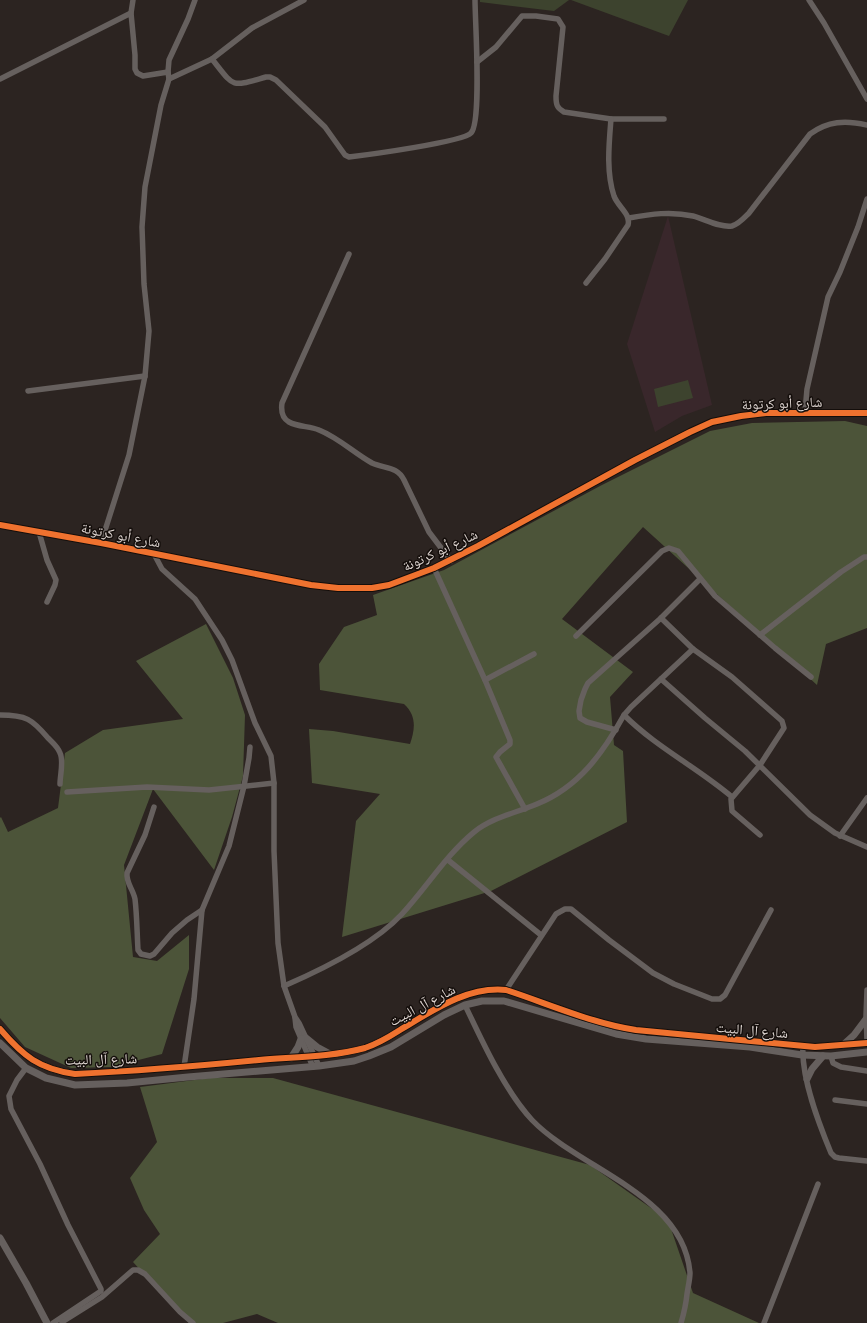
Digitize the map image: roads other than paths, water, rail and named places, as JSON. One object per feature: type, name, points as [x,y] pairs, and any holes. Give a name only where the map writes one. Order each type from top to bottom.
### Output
[{"type":"street","points":[[133,0],[131,13],[135,69],[137,73],[143,76],[168,72]]},
{"type":"street","points":[[101,543],[129,455],[145,376],[149,332],[144,284],[142,227],[143,199],[161,105],[169,79],[169,60],[195,0]]},
{"type":"street","points":[[169,79],[212,59],[252,28],[304,0]]},
{"type":"street","points":[[212,59],[226,77],[235,84],[266,77],[276,80],[325,127],[345,155],[349,157],[442,142],[471,134],[475,127],[477,115],[475,0]]},
{"type":"street","points":[[809,0],[824,23],[867,99]]},
{"type":"street","points":[[0,79],[131,13]]},
{"type":"street","points":[[477,62],[496,47],[522,16],[558,19],[563,27],[556,104],[558,108],[564,112],[611,120],[664,119]]},
{"type":"street","points":[[586,283],[628,225],[629,218],[618,204],[613,191],[609,171],[608,152],[611,120]]},
{"type":"street","points":[[629,218],[651,214],[675,213],[694,216],[725,226],[734,226],[749,213],[810,134],[819,127],[830,123],[842,122],[867,125]]},
{"type":"street","points":[[804,412],[806,389],[828,298],[853,240],[867,199]]},
{"type":"street","points":[[349,254],[282,403],[282,411],[285,418],[289,422],[317,429],[329,434],[373,463],[399,472],[429,532],[451,561]]},
{"type":"street","points":[[28,391],[145,376]]},
{"type":"street","name":"شارع أبو كرتونة","points":[[0,525],[101,543],[304,584],[338,588],[372,588],[389,585],[451,561],[628,464],[704,425],[720,420],[766,413],[867,413]]},
{"type":"street","points":[[39,532],[47,560],[56,580],[46,602]]},
{"type":"street","points":[[576,636],[646,565],[667,548],[674,549],[681,554],[700,579],[719,600],[812,677]]},
{"type":"street","points":[[154,554],[162,569],[195,599],[226,646],[255,723],[271,756],[274,783],[274,851],[278,931],[284,986],[295,1017],[295,1024],[316,1066]]},
{"type":"street","points":[[760,635],[841,572],[864,557],[867,557]]},
{"type":"street","points":[[434,568],[485,680],[511,743],[496,757],[525,809]]},
{"type":"street","points":[[616,730],[587,722],[580,718],[579,711],[585,689],[594,677],[661,618],[700,579]]},
{"type":"street","points":[[661,618],[693,648],[732,677],[782,721],[784,728],[760,765],[732,797],[730,805],[732,811],[760,835]]},
{"type":"street","points":[[284,986],[324,967],[385,929],[401,915],[462,844],[483,826],[493,820],[554,797],[572,784],[598,757],[630,707],[693,648]]},
{"type":"street","points":[[485,680],[534,654]]},
{"type":"street","points":[[661,679],[760,765],[810,815],[840,836],[867,846]]},
{"type":"street","points":[[0,715],[27,718],[40,729],[58,750],[61,758],[60,784]]},
{"type":"street","points":[[624,715],[661,745],[732,797]]},
{"type":"street","points":[[184,1067],[194,998],[202,910],[227,850],[244,786],[250,747]]},
{"type":"street","points":[[67,792],[147,787],[209,790],[274,783]]},
{"type":"street","points":[[840,836],[867,798]]},
{"type":"street","points":[[154,807],[145,835],[127,873],[127,883],[133,892],[135,900],[138,950],[144,955],[150,956],[154,954],[172,933],[202,910]]},
{"type":"street","points":[[448,860],[541,935]]},
{"type":"street","points":[[506,990],[541,935],[560,911],[571,909],[653,973],[696,993],[716,1000],[723,998],[772,910]]},
{"type":"street","name":"شارع آل البيت","points":[[0,1029],[30,1059],[59,1072],[75,1074],[184,1067],[312,1056],[366,1047],[465,995],[491,990],[506,990],[618,1027],[662,1033],[803,1046],[826,1047],[867,1041]]},
{"type":"street","points":[[867,990],[867,1041]]},
{"type":"street","name":"شارع آل البيت","points":[[0,1043],[26,1068],[46,1078],[75,1085],[126,1083],[316,1066],[354,1061],[378,1053],[405,1039],[444,1015],[465,1005],[482,1001],[504,1001],[616,1034],[646,1039],[750,1047],[802,1055],[831,1056],[867,1052]]},
{"type":"street","points":[[465,1005],[485,1047],[503,1079],[517,1102],[532,1120],[559,1143],[621,1182],[655,1207],[666,1218],[684,1249],[690,1274],[685,1306],[680,1323]]},
{"type":"street","points":[[843,1045],[866,1022]]},
{"type":"street","points":[[303,1039],[330,1054]]},
{"type":"street","points":[[291,1058],[303,1039]]},
{"type":"street","points":[[803,1046],[802,1055],[816,1114],[832,1155],[839,1158],[867,1161]]},
{"type":"street","points":[[807,1079],[812,1069],[823,1056]]},
{"type":"street","points":[[831,1056],[833,1063],[838,1066],[867,1071]]},
{"type":"street","points":[[26,1068],[17,1080],[9,1096],[11,1109],[40,1164],[68,1225],[101,1289],[101,1291],[87,1301],[53,1323]]},
{"type":"street","points":[[835,1100],[867,1104]]},
{"type":"street","points":[[764,1323],[818,1184]]},
{"type":"street","points":[[0,1238],[47,1323]]},
{"type":"street","points":[[60,1323],[102,1297],[133,1270],[138,1270],[145,1274],[180,1312],[193,1323]]}]
